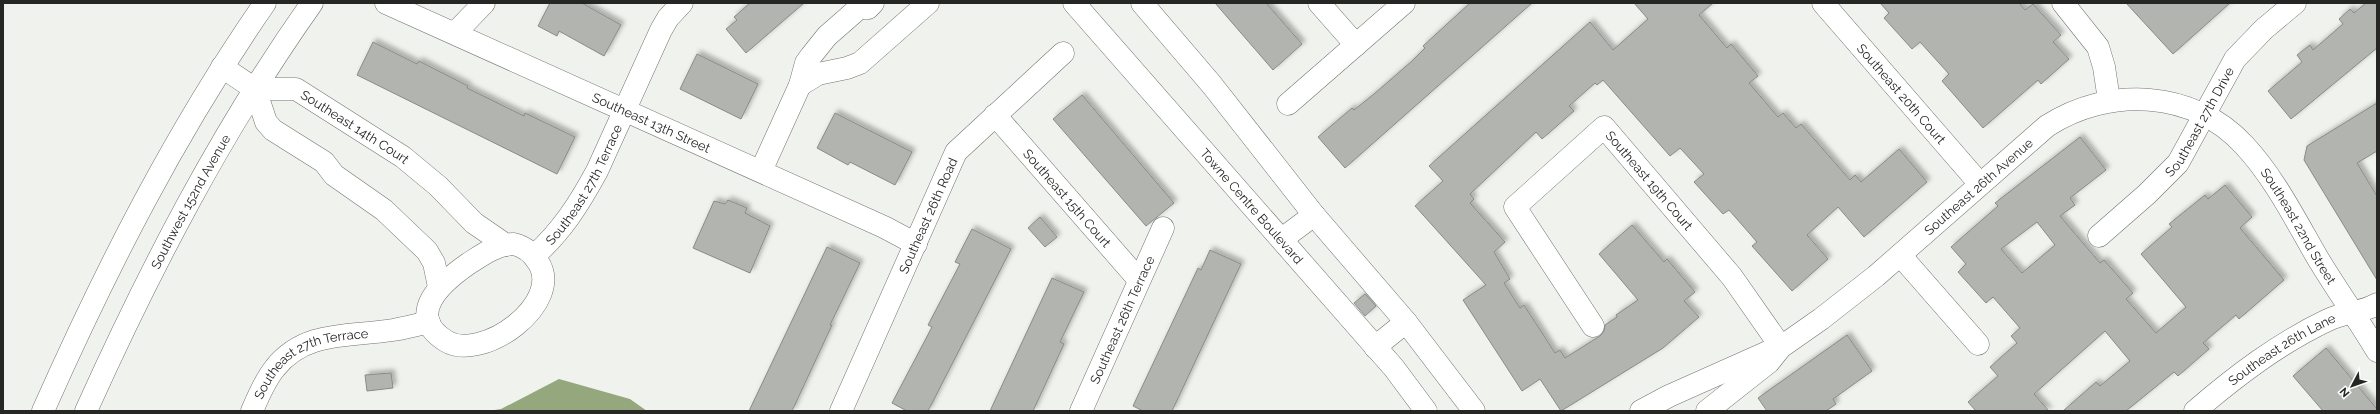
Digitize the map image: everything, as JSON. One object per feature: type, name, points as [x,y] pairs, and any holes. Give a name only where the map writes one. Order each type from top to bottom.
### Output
[{"type":"street","points":[[43,411],[82,324],[126,235],[180,137],[222,67],[265,3]]},
{"type":"street","name":"Southwest 152nd Avenue","points":[[86,411],[158,258],[199,183],[254,89],[312,3]]},
{"type":"street","name":"Southeast 13th Street","points":[[386,3],[884,226],[916,244]]},
{"type":"street","points":[[455,33],[484,3]]},
{"type":"street","name":"Southeast 27th Terrace","points":[[534,256],[557,235],[576,208],[597,171],[661,30],[668,18],[682,3]]},
{"type":"street","points":[[800,86],[818,74],[846,68],[860,63],[928,3]]},
{"type":"street","name":"Towne Centre Boulevard","points":[[1074,3],[1394,368],[1426,411]]},
{"type":"street","points":[[1142,3],[1212,84],[1314,215],[1406,322],[1474,411]]},
{"type":"street","points":[[1319,3],[1356,45]]},
{"type":"street","points":[[1288,104],[1404,3]]},
{"type":"street","name":"Southeast 20th Court","points":[[1823,3],[1980,184]]},
{"type":"street","points":[[2063,3],[2098,47],[2104,67],[2109,100]]},
{"type":"street","name":"Southeast 27th Drive","points":[[2099,236],[2175,167],[2186,151],[2226,72],[2240,53],[2295,3]]},
{"type":"street","points":[[761,171],[800,86],[806,63],[816,48],[864,5]]},
{"type":"street","name":"Southeast 26th Road","points":[[841,411],[956,152],[1063,53]]},
{"type":"street","points":[[222,67],[254,89],[266,122],[273,130],[324,162],[334,176],[378,206],[417,240],[431,255],[439,287]]},
{"type":"street","name":"Southeast 14th Court","points":[[254,89],[296,89],[403,157],[438,186],[474,223],[506,244]]},
{"type":"street","name":"Southeast 26th Avenue","points":[[1719,407],[1769,362],[1781,347],[1833,311],[1900,255],[2054,121],[2080,109],[2109,100],[2131,98],[2158,100],[2204,115]]},
{"type":"street","name":"Southeast 15th Court","points":[[995,115],[1139,280]]},
{"type":"street","name":"Southeast 22nd Street","points":[[2204,115],[2231,132],[2256,159],[2377,351]]},
{"type":"street","name":"Southeast 19th Court","points":[[1593,326],[1515,207],[1604,127],[1732,277],[1781,347]]},
{"type":"street","points":[[1282,239],[1314,215]]},
{"type":"street","name":"Southeast 26th Terrace","points":[[1081,411],[1163,228]]},
{"type":"street","points":[[506,244],[522,246],[534,256],[543,274],[544,284],[540,296],[526,315],[508,330],[489,340],[460,346],[440,336],[429,322],[429,304],[439,287],[483,254],[506,244]]},
{"type":"street","points":[[1900,255],[1978,344]]},
{"type":"street","name":"Southeast 26th Lane","points":[[2195,411],[2238,375],[2271,353],[2329,319],[2377,304]]},
{"type":"street","name":"Southeast 27th Terrace","points":[[252,411],[274,368],[300,346],[328,336],[393,330],[429,322]]},
{"type":"street","points":[[1375,347],[1406,322]]},
{"type":"street","name":"Southeast 26th Avenue","points":[[1641,411],[1762,353],[1781,347]]},
{"type":"street","points":[[1709,378],[1719,407]]},
{"type":"shaded area","points":[[559,379],[630,399],[647,411],[488,411],[501,409]]},
{"type":"building","points":[[550,3],[582,3],[621,25],[604,56],[559,31],[557,36],[538,26]]},
{"type":"building","points":[[750,3],[804,3],[746,53],[726,29],[737,20],[734,17]]},
{"type":"building","points":[[1215,3],[1266,3],[1302,44],[1273,70]]},
{"type":"building","points":[[1470,3],[1532,3],[1345,168],[1318,137],[1352,108],[1354,110],[1374,94],[1412,61],[1425,48],[1423,46]]},
{"type":"building","points":[[1634,3],[1713,3],[1699,15],[1727,48],[1731,44],[1758,76],[1749,83],[1778,117],[1783,113],[1796,128],[1801,124],[1850,180],[1855,175],[1861,182],[1899,149],[1927,182],[1864,237],[1838,207],[1807,235],[1828,259],[1792,291],[1752,246],[1757,242],[1729,210],[1723,214],[1694,182],[1704,174],[1680,148],[1670,156],[1603,80],[1597,85],[1595,83],[1569,106],[1574,111],[1542,139],[1536,132],[1470,194],[1474,199],[1470,203],[1505,242],[1494,252],[1510,279],[1504,283],[1520,308],[1524,305],[1555,353],[1560,350],[1565,358],[1600,336],[1604,331],[1605,325],[1617,317],[1616,315],[1638,300],[1599,254],[1632,225],[1664,262],[1667,259],[1695,292],[1684,301],[1699,317],[1663,348],[1561,411],[1540,379],[1522,391],[1463,300],[1486,285],[1415,206],[1443,181],[1429,166],[1590,22],[1613,50],[1648,19]]},
{"type":"building","points":[[1880,3],[2019,3],[2025,10],[2033,4],[2061,35],[2053,42],[2069,59],[2041,84],[2038,80],[1983,128],[1942,81],[1949,74],[1920,42],[1912,49],[1884,18],[1889,13]]},
{"type":"building","points":[[2126,3],[2230,3],[2173,54]]},
{"type":"building","points":[[2366,3],[2377,3],[2377,48],[2291,119],[2268,91],[2302,62],[2297,55],[2310,45],[2313,50],[2343,24],[2339,19],[2350,9],[2354,13]]},
{"type":"building","points":[[373,42],[417,64],[419,61],[468,86],[467,88],[524,116],[525,113],[575,137],[557,174],[357,75]]},
{"type":"building","points":[[697,54],[758,84],[741,119],[680,89]]},
{"type":"building","points":[[1082,95],[1174,203],[1146,226],[1053,119]]},
{"type":"building","points":[[2377,103],[2377,151],[2357,163],[2377,196],[2377,280],[2304,160],[2307,146]]},
{"type":"building","points":[[835,113],[912,152],[895,185],[850,162],[848,165],[817,148]]},
{"type":"building","points":[[2080,137],[2106,170],[2070,198],[2075,205],[2060,216],[2100,263],[2104,260],[2133,293],[2126,299],[2156,333],[2186,307],[2141,254],[2172,227],[2169,224],[2205,195],[2208,199],[2225,185],[2252,217],[2240,228],[2284,280],[2239,319],[2236,315],[2203,343],[2209,349],[2178,376],[2174,372],[2126,411],[2063,411],[2096,382],[2100,386],[2130,361],[2105,331],[2034,394],[2049,411],[1976,411],[1968,402],[1998,376],[1990,367],[2017,343],[2011,336],[2020,328],[1993,297],[1986,303],[1958,272],[1966,264],[1951,247],[1998,206],[1995,203]],"holes":[[[2037,222],[2055,245],[2022,273],[2001,249]]]},
{"type":"building","points":[[728,200],[747,208],[745,213],[770,226],[750,273],[693,248],[714,201],[725,204]]},
{"type":"building","points":[[1040,217],[1057,237],[1045,247],[1028,228]]},
{"type":"building","points":[[972,229],[1011,249],[928,411],[907,411],[892,403],[932,327],[928,325],[960,264],[955,262]]},
{"type":"building","points":[[827,247],[860,263],[830,325],[832,325],[792,411],[749,411]]},
{"type":"building","points":[[1210,250],[1241,264],[1172,411],[1143,411],[1133,406],[1198,268],[1201,270]]},
{"type":"building","points":[[1052,278],[1084,292],[1060,342],[1064,344],[1033,411],[990,411]]},
{"type":"building","points":[[1365,294],[1376,306],[1365,316],[1354,303]]},
{"type":"building","points":[[1847,335],[1872,371],[1833,399],[1836,404],[1826,411],[1767,411],[1758,398]]},
{"type":"building","points":[[2326,348],[2377,409],[2377,411],[2323,411],[2293,376]]},
{"type":"building","points":[[391,373],[393,388],[367,391],[365,375]]}]
